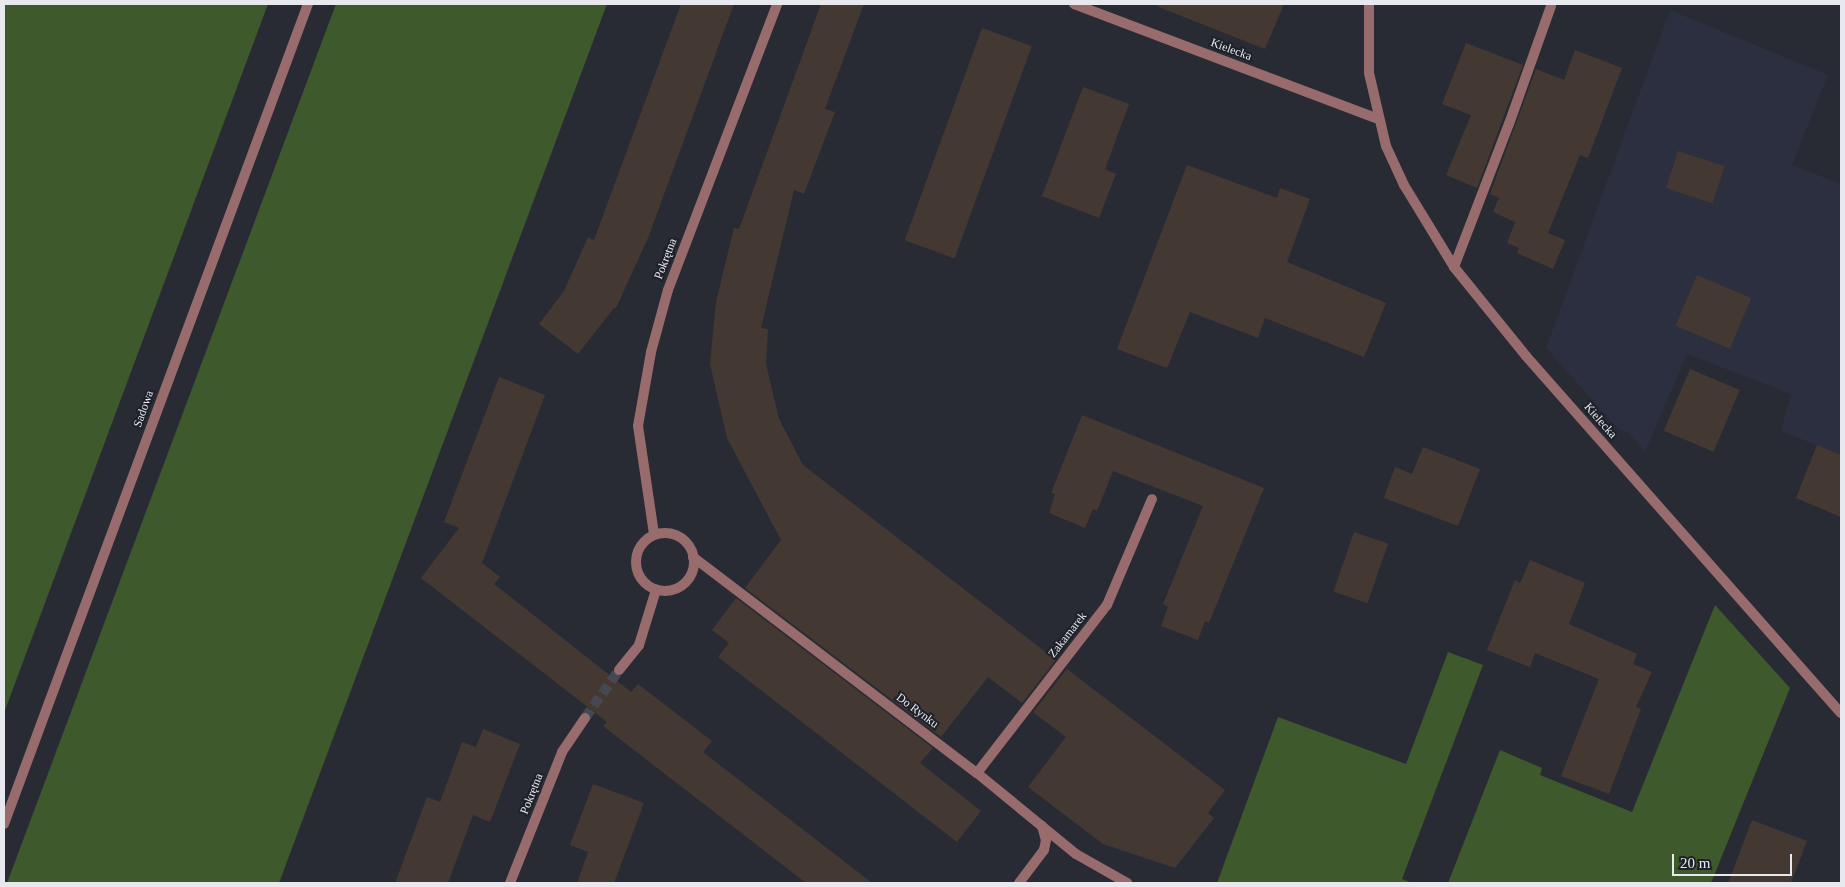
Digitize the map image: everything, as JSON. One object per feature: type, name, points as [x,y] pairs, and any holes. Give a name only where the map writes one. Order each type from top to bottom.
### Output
[{"type":"street","name":"Sadowa","points":[[4,824],[308,4]]},
{"type":"street","name":"Pokrętna","points":[[654,534],[638,426],[651,352],[668,290],[777,4]]},
{"type":"street","name":"Kielecka","points":[[1074,4],[1379,119]]},
{"type":"street","name":"Kielecka","points":[[1370,4],[1370,73],[1386,146],[1404,185],[1454,267],[1532,363],[1841,712]]},
{"type":"street","points":[[1454,267],[1552,6]]},
{"type":"street","name":"Zakamarek","points":[[977,772],[1107,605],[1152,499]]},
{"type":"street","points":[[669,532],[682,538],[690,547],[694,558],[693,569],[688,579],[680,587],[668,591],[656,590],[645,584],[637,572],[635,557],[642,543],[654,534],[669,532]]},
{"type":"street","name":"Do Rynku","points":[[694,558],[977,772],[1076,854],[1127,883]]},
{"type":"street","points":[[619,670],[639,645],[656,590]]},
{"type":"street","name":"Pokrętna","points":[[510,883],[562,752],[585,718]]},
{"type":"street","points":[[1019,883],[1044,850],[1046,840],[1042,826]]},
{"type":"shaded area","points":[[1670,10],[1828,75],[1792,165],[1841,184],[1841,455],[1781,431],[1791,394],[1687,354],[1645,452],[1628,432],[1619,430],[1546,348]]},
{"type":"green space","points":[[4,4],[268,4],[4,713]]},
{"type":"green space","points":[[336,4],[607,4],[279,883],[7,883]]},
{"type":"green space","points":[[1715,605],[1790,688],[1711,883],[1448,883],[1500,750],[1542,768],[1540,775],[1632,812]]},
{"type":"green space","points":[[1448,652],[1483,665],[1402,879],[1412,883],[1217,883],[1278,717],[1406,764]]},
{"type":"building","points":[[681,4],[734,4],[648,238],[616,308],[614,308],[578,354],[539,324],[564,291],[588,237],[594,240]]},
{"type":"building","points":[[821,4],[864,4],[825,109],[835,112],[804,194],[794,190],[761,328],[768,329],[766,364],[779,419],[803,465],[1056,660],[1022,703],[988,677],[941,737],[745,588],[781,540],[727,438],[710,364],[716,302],[734,228],[739,229]]},
{"type":"building","points":[[1156,4],[1284,4],[1265,49],[1156,6]]},
{"type":"building","points":[[982,28],[1032,46],[955,258],[905,240]]},
{"type":"building","points":[[1466,43],[1523,65],[1477,188],[1446,175],[1471,115],[1442,104]]},
{"type":"building","points":[[1575,50],[1622,68],[1588,158],[1580,155],[1548,233],[1565,240],[1553,269],[1517,253],[1519,248],[1507,243],[1515,222],[1493,212],[1499,198],[1490,194],[1536,69],[1564,80]]},
{"type":"building","points":[[1083,87],[1129,104],[1105,169],[1116,174],[1099,218],[1042,196]]},
{"type":"building","points":[[1678,151],[1725,166],[1713,203],[1666,188]]},
{"type":"building","points":[[1187,165],[1277,198],[1280,188],[1310,199],[1287,262],[1386,303],[1364,357],[1265,318],[1258,338],[1190,312],[1167,368],[1117,349]]},
{"type":"building","points":[[1697,275],[1751,298],[1730,349],[1676,326]]},
{"type":"building","points":[[1690,369],[1740,390],[1714,452],[1664,431]]},
{"type":"building","points":[[499,377],[545,395],[482,563],[500,577],[494,584],[631,692],[638,684],[712,741],[703,752],[872,883],[806,883],[603,726],[607,722],[421,578],[459,528],[444,522]]},
{"type":"building","points":[[1082,415],[1264,488],[1209,623],[1205,621],[1198,640],[1161,626],[1168,607],[1163,604],[1203,506],[1113,471],[1097,511],[1093,509],[1085,528],[1049,513],[1055,494],[1051,493]]},
{"type":"building","points":[[1817,445],[1841,455],[1841,517],[1796,498]]},
{"type":"building","points":[[1423,447],[1480,469],[1458,526],[1384,498],[1395,467],[1412,474]]},
{"type":"building","points":[[1354,532],[1388,544],[1368,603],[1333,592]]},
{"type":"building","points":[[1530,560],[1585,583],[1569,624],[1637,654],[1633,664],[1652,672],[1636,707],[1641,709],[1609,794],[1561,776],[1599,679],[1535,653],[1530,667],[1487,650],[1515,580],[1520,583]]},
{"type":"building","points":[[736,598],[933,748],[920,763],[981,811],[957,842],[718,657],[729,643],[712,630]]},
{"type":"building","points":[[1067,669],[1225,790],[1208,813],[1214,818],[1175,868],[1103,844],[1028,787],[1066,737],[1033,712]]},
{"type":"building","points":[[483,729],[520,744],[490,822],[473,815],[448,883],[395,883],[427,797],[440,802],[462,742],[476,747]]},
{"type":"building","points":[[593,784],[644,803],[614,883],[577,883],[588,852],[570,845]]},
{"type":"building","points":[[1752,820],[1807,841],[1791,883],[1728,883]]},
{"type":"tunnel","points":[[585,718],[619,670]]}]
